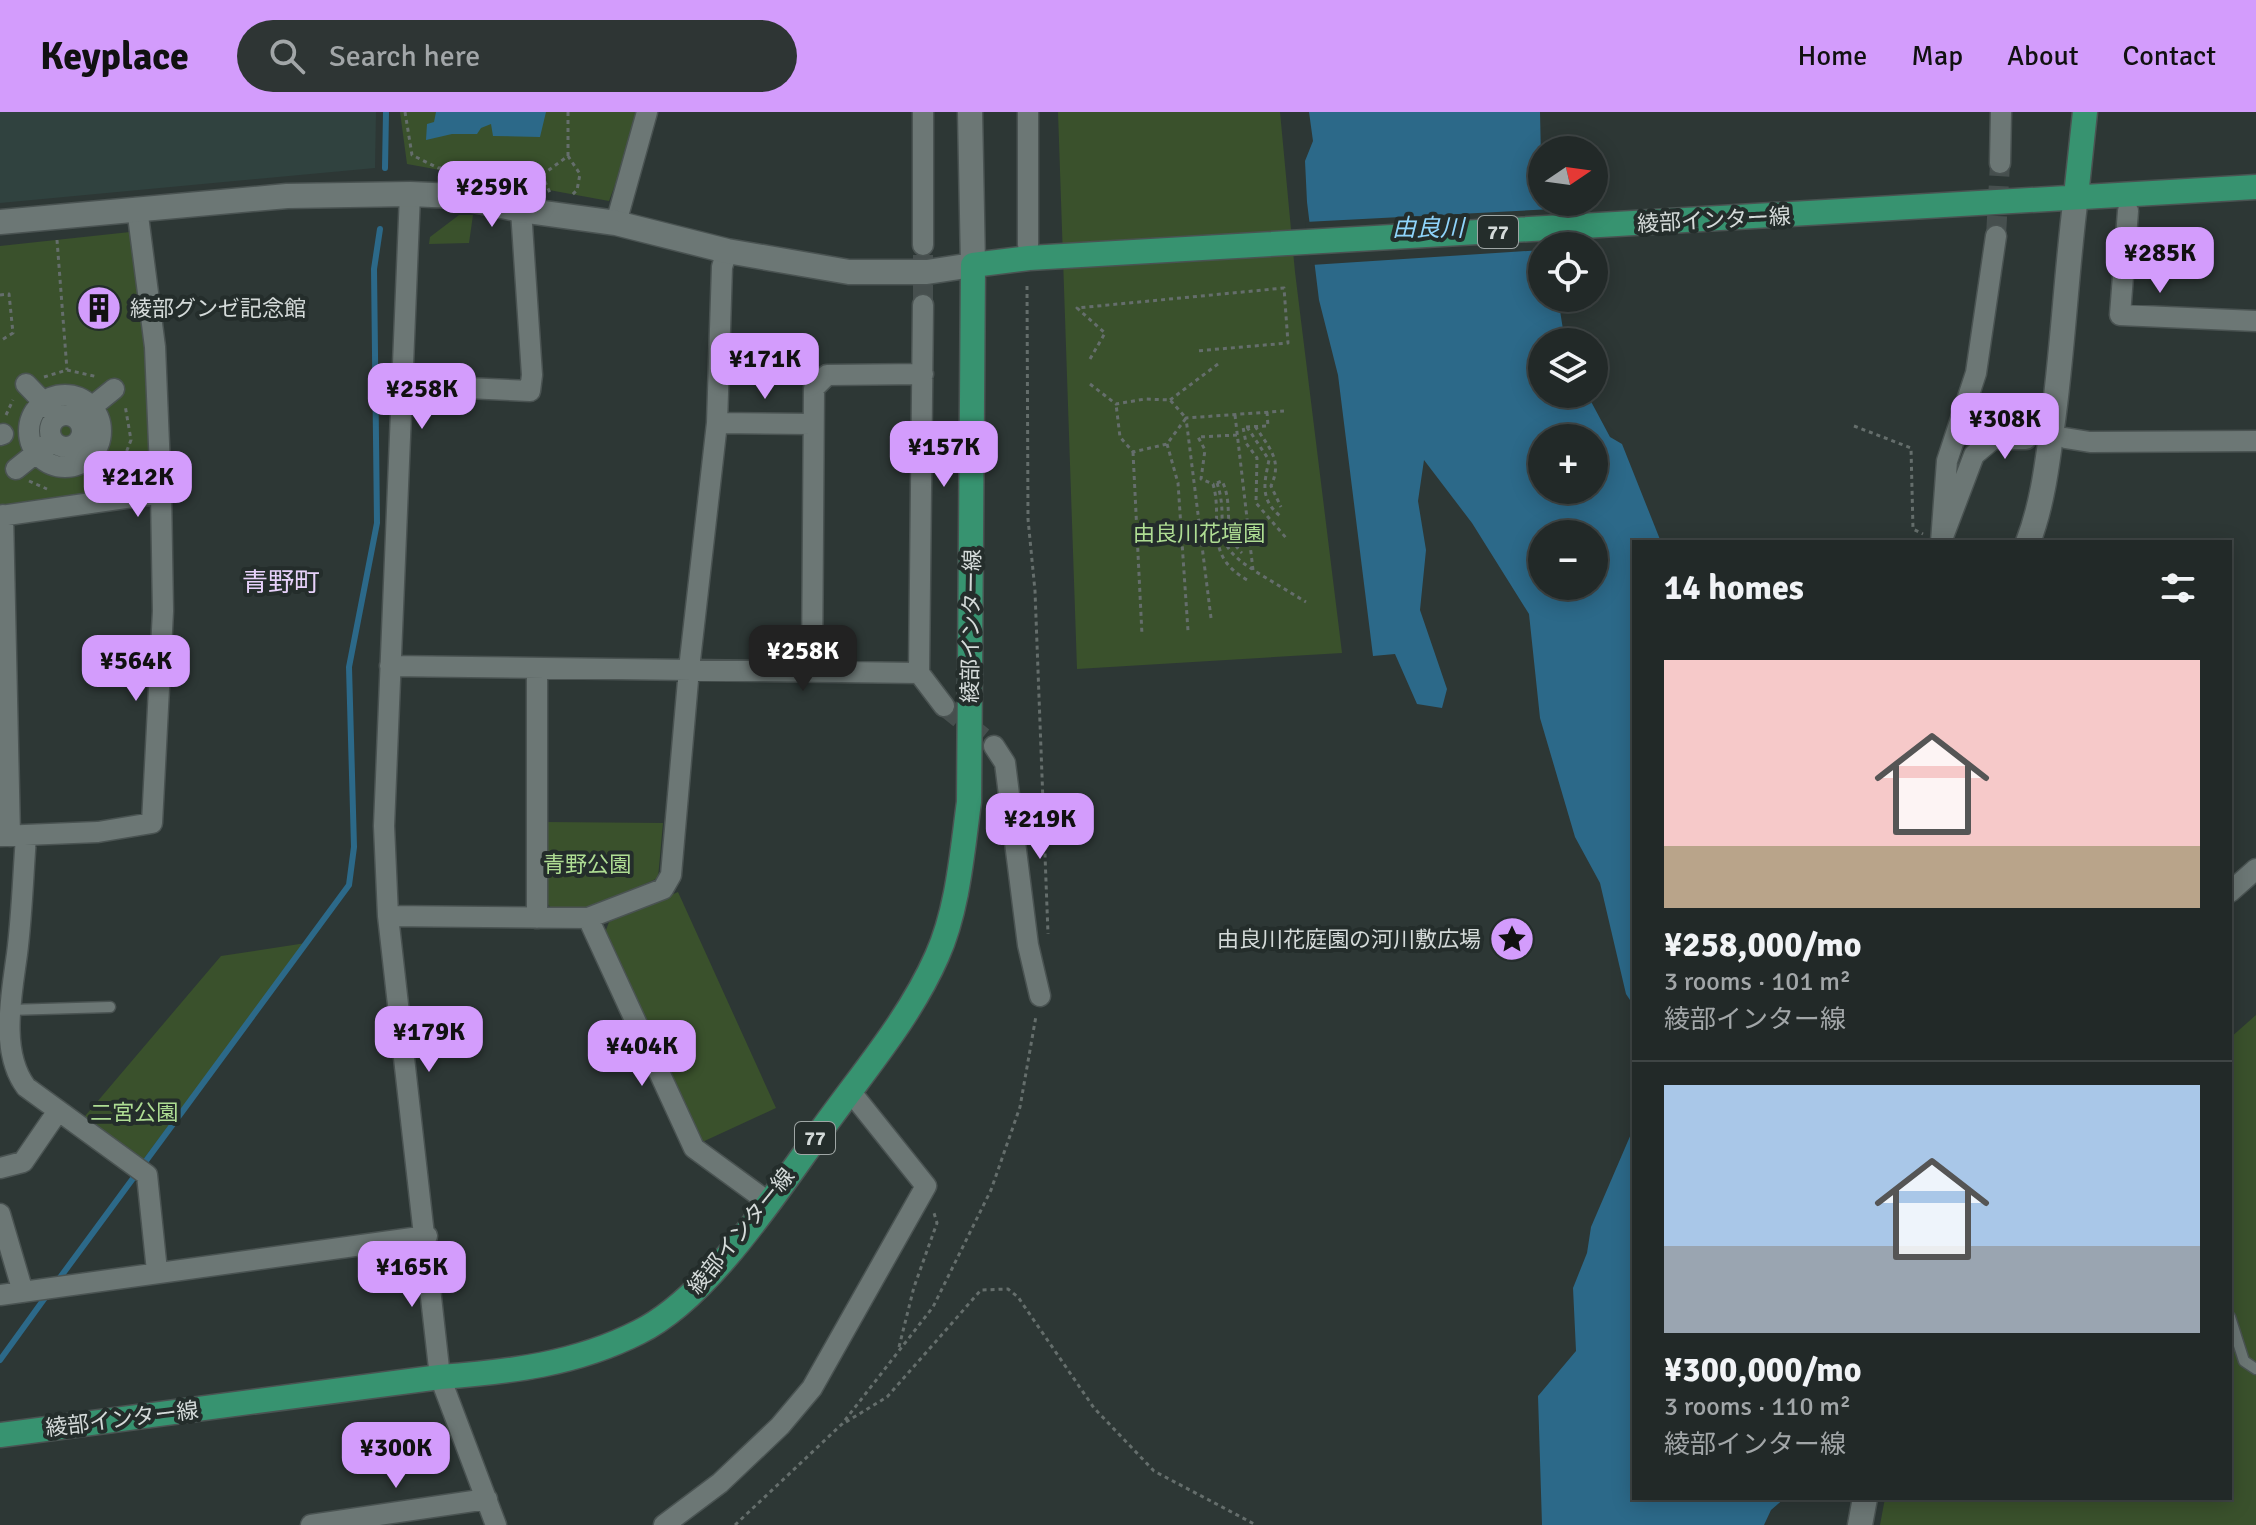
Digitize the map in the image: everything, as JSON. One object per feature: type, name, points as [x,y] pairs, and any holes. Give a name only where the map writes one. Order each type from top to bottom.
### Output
[{"type":"main road","points":[[2076,196],[2085,112]]},
{"type":"main road","name":"綾部インター線","points":[[0,1435],[440,1377],[506,1372],[577,1358],[640,1332],[675,1311],[768,1202],[904,1018],[938,954],[960,876],[969,802],[973,265],[1037,251],[1951,207],[2076,196],[2256,187]]},
{"type":"street","points":[[616,223],[647,112]]},
{"type":"street","points":[[923,112],[923,245]]},
{"type":"street","points":[[0,222],[287,196],[455,196],[521,210],[616,223],[727,251],[849,272],[927,272],[973,265],[970,112]]},
{"type":"street","points":[[1028,112],[1037,251]]},
{"type":"street","points":[[2000,163],[2001,112]]},
{"type":"street","points":[[410,194],[384,826],[388,916],[427,1236],[440,1377],[496,1525]]},
{"type":"street","points":[[2029,540],[2036,520],[2049,451],[2065,331],[2076,196]]},
{"type":"street","points":[[12,837],[98,832],[152,823],[163,611],[161,493],[155,347],[137,208]]},
{"type":"street","points":[[402,385],[530,391],[532,375],[521,210]]},
{"type":"street","points":[[2128,211],[2120,315],[2256,321]]},
{"type":"street","points":[[1941,540],[1947,461],[1976,373],[1996,236]]},
{"type":"street","points":[[388,916],[588,918],[663,889],[671,875],[689,669],[717,423],[722,267],[727,251]]},
{"type":"street","points":[[923,305],[919,673],[944,706]]},
{"type":"street","points":[[812,671],[814,388],[827,375],[923,374]]},
{"type":"street","points":[[26,384],[67,411],[101,430],[99,442],[82,450],[64,467],[52,465],[44,446],[29,439],[28,427],[32,415],[67,411],[114,389]]},
{"type":"street","points":[[717,423],[812,424]]},
{"type":"street","points":[[2065,438],[2090,442],[2256,441]]},
{"type":"street","points":[[1942,540],[1974,455],[1993,439],[2026,439]]},
{"type":"street","points":[[16,469],[44,446]]},
{"type":"street","points":[[82,450],[108,480]]},
{"type":"street","points":[[157,1271],[147,1175],[58,1111],[10,1071],[2,1011],[17,955],[2,516],[161,493]]},
{"type":"street","points":[[390,666],[537,671],[689,669],[919,673]]},
{"type":"street","points":[[537,671],[537,918]]},
{"type":"street","points":[[994,746],[1005,763],[1028,945],[1040,996]]},
{"type":"street","points":[[2232,890],[2256,869]]},
{"type":"street","points":[[588,918],[694,1148],[768,1202]]},
{"type":"street","points":[[664,1525],[730,1473],[780,1426],[812,1388],[926,1186],[850,1091]]},
{"type":"street","points":[[0,1168],[23,1162],[58,1111]]},
{"type":"street","points":[[0,1214],[23,1292]]},
{"type":"street","points":[[0,1295],[427,1236]]},
{"type":"street","points":[[311,1525],[487,1499]]},
{"type":"street","points":[[1860,1525],[1865,1500]]},
{"type":"lane","points":[[2,1011],[110,1007]]},
{"type":"lane","points":[[2232,1323],[2244,1361],[2256,1369]]},
{"type":"path","points":[[405,112],[412,155],[438,168],[468,166],[542,175],[568,156]]},
{"type":"path","points":[[566,201],[577,190],[580,174],[568,156],[568,112]]},
{"type":"path","points":[[542,175],[552,197]]},
{"type":"path","points":[[57,240],[67,370]]},
{"type":"path","points":[[1027,286],[1028,519],[1036,607],[1047,937]]},
{"type":"path","points":[[1090,359],[1105,333],[1077,308],[1284,288],[1288,343],[1196,351]]},
{"type":"path","points":[[0,295],[9,294],[13,333],[0,341]]},
{"type":"path","points":[[1116,404],[1145,399],[1170,400],[1218,364]]},
{"type":"path","points":[[1090,384],[1116,404],[1120,437],[1133,452],[1142,635]]},
{"type":"path","points":[[1170,400],[1186,418],[1211,618]]},
{"type":"path","points":[[1186,418],[1284,411]]},
{"type":"path","points":[[1267,412],[1268,426],[1243,427],[1246,443],[1257,458],[1256,503],[1287,539]]},
{"type":"path","points":[[1235,415],[1253,570]]},
{"type":"path","points":[[1133,452],[1167,444],[1186,418]]},
{"type":"path","points":[[1255,426],[1276,455],[1277,474],[1271,486],[1281,507]]},
{"type":"path","points":[[1854,426],[1911,448],[1913,529],[1937,540]]},
{"type":"path","points":[[1247,427],[1269,460],[1263,493],[1268,506],[1280,516]]},
{"type":"path","points":[[1237,435],[1198,437],[1205,450],[1201,479],[1215,484],[1222,497],[1220,533],[1235,558],[1306,602]]},
{"type":"path","points":[[1167,444],[1178,483],[1188,631]]},
{"type":"path","points":[[1215,484],[1222,481],[1230,497],[1227,530],[1231,542],[1242,553]]},
{"type":"path","points":[[1215,484],[1218,500],[1215,536],[1226,559],[1249,581]]},
{"type":"path","points":[[735,1525],[806,1463],[842,1424],[933,1307],[991,1190],[1020,1107],[1040,996]]},
{"type":"path","points":[[898,1351],[914,1287],[937,1223],[926,1186]]},
{"type":"path","points":[[842,1424],[887,1397],[981,1290],[1008,1289],[1018,1297],[1094,1408],[1154,1471],[1256,1525]]},
{"type":"shaded area","points":[[0,112],[376,112],[375,168],[0,203]]},
{"type":"green space","points":[[400,112],[642,112],[609,201],[407,164]]},
{"type":"green space","name":"由良川花壇園","points":[[1058,112],[1280,112],[1295,272],[1342,653],[1077,669]]},
{"type":"green space","points":[[459,215],[473,215],[469,243],[429,244],[430,237]]},
{"type":"green space","points":[[130,232],[148,375],[152,485],[0,512],[0,246]]},
{"type":"green space","name":"青野公園","points":[[545,822],[663,823],[658,878],[590,909],[552,909],[545,901]]},
{"type":"green space","points":[[678,892],[776,1108],[698,1144],[603,938],[609,922]]},
{"type":"green space","name":"二宮公園","points":[[306,943],[139,1165],[80,1122],[221,956]]},
{"type":"green space","points":[[2256,1015],[2256,1525],[1880,1525],[1885,1500],[2232,1500],[2232,1036]]},
{"type":"water","points":[[436,112],[546,112],[540,137],[493,136],[491,124],[481,128],[477,134],[452,134],[426,140],[427,124],[434,122]]},
{"type":"water","name":"由良川","points":[[1309,112],[1540,112],[1541,136],[1528,136],[1528,216],[1550,216],[1552,232],[1528,232],[1528,312],[1560,312],[1563,328],[1528,328],[1528,408],[1594,408],[1603,424],[1528,424],[1528,504],[1608,504],[1608,433],[1622,444],[1660,540],[1632,540],[1632,1003],[1626,994],[1600,883],[1575,837],[1540,718],[1529,614],[1472,523],[1424,460],[1418,501],[1426,550],[1420,610],[1447,689],[1442,708],[1417,704],[1395,654],[1373,656],[1338,375],[1319,300],[1305,161],[1313,141]]},
{"type":"water","points":[[1632,1132],[1632,1500],[1783,1500],[1771,1510],[1764,1525],[1542,1525],[1538,1396],[1576,1351],[1573,1288],[1587,1253],[1591,1227]]},
{"type":"pier","points":[[1528,210],[1528,216],[1554,216],[1555,232],[1528,232],[1528,251],[1311,265],[1305,222]]},
{"type":"waterway","points":[[385,168],[386,112]]},
{"type":"waterway","points":[[56,1283],[349,885],[354,847],[349,667],[377,523],[374,269],[380,229]]},
{"type":"waterway","points":[[0,1360],[47,1295]]},
{"type":"tunnel","points":[[1996,236],[2000,163]]},
{"type":"tunnel","points":[[923,245],[923,305]]},
{"type":"tunnel","points":[[944,706],[994,746]]},
{"type":"place","name":"綾部グンゼ記念館","points":[[99,308]]},
{"type":"place","name":"由良川花庭園の河川敷広場","points":[[1512,939]]},
{"type":"district","name":"青野町","points":[[281,583]]}]
